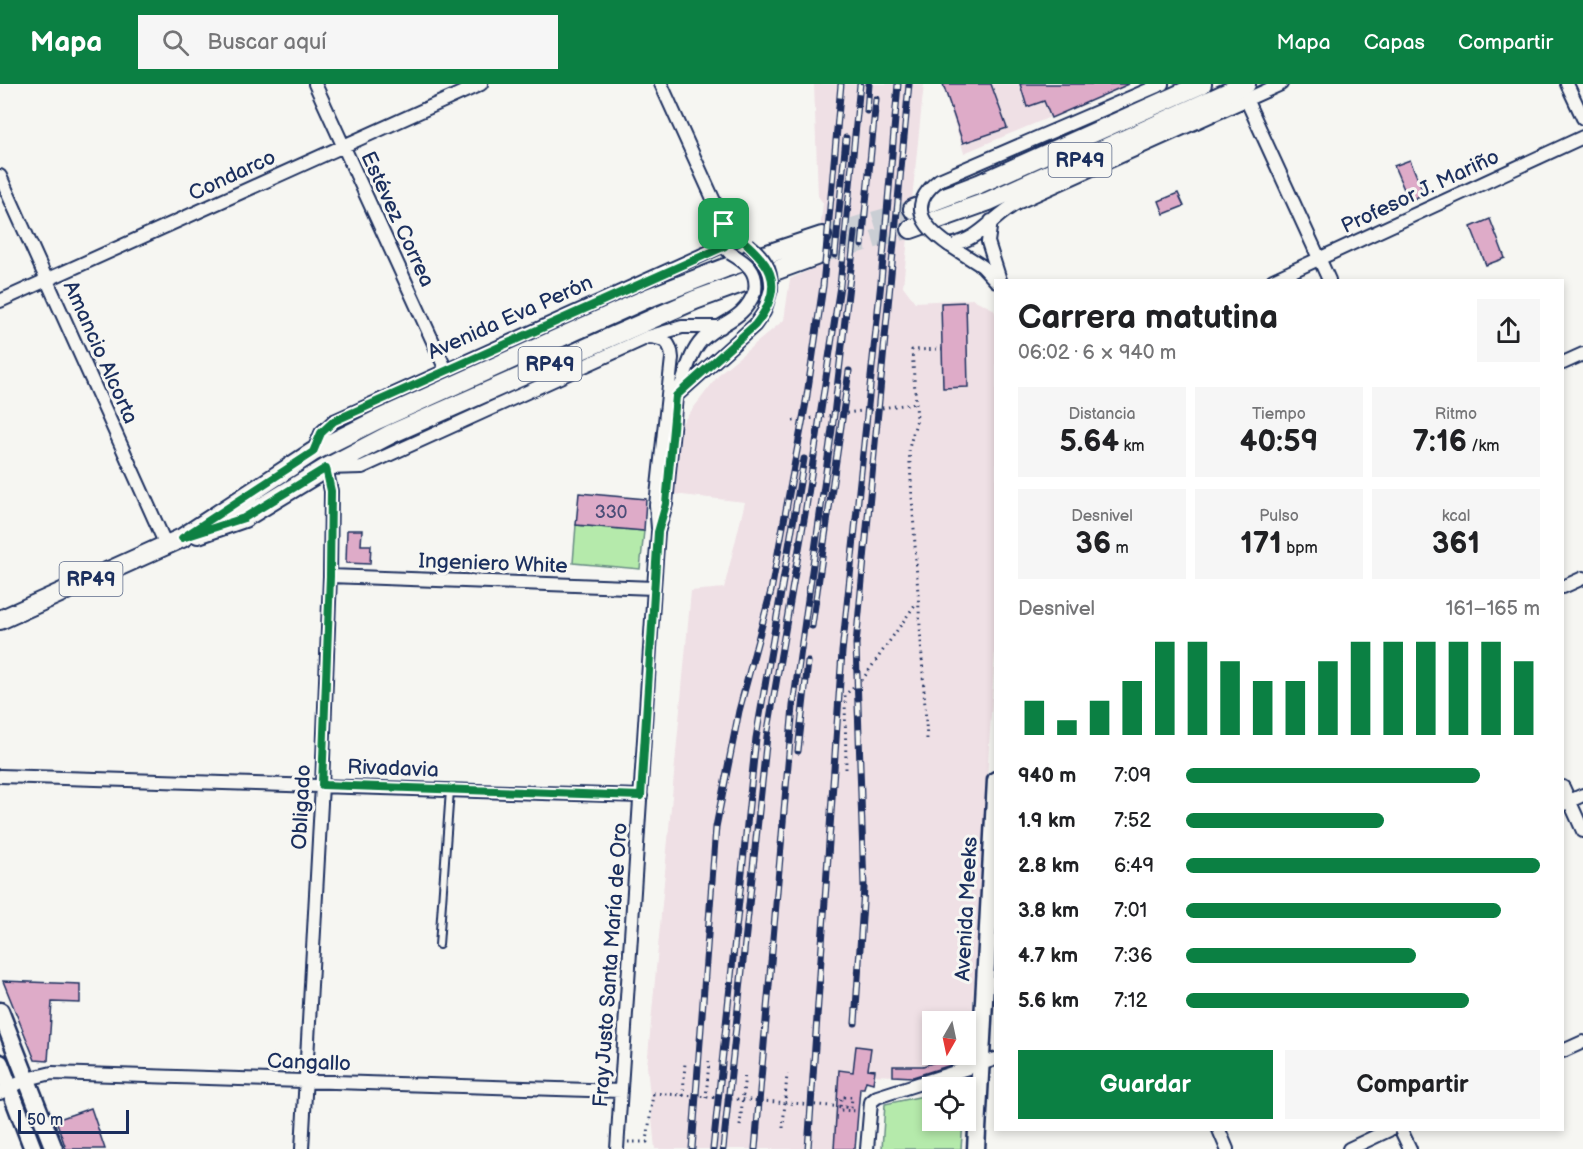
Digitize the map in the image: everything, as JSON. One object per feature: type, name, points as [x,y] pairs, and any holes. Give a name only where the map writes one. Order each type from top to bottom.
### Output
[{"type":"main road","name":"RP49","points":[[913,209],[979,184],[1202,84]]},
{"type":"main road","name":"RP49","points":[[911,229],[990,201],[1246,92]]},
{"type":"main road","name":"RP49","points":[[0,620],[174,541],[244,518],[326,468],[391,434],[822,245],[725,268],[648,298],[313,452],[174,541]]},
{"type":"street","name":"Estévez Correa","points":[[315,84],[446,370]]},
{"type":"street","name":"Condarco","points":[[0,302],[481,84]]},
{"type":"street","points":[[661,84],[724,224],[728,249],[750,265],[755,276],[755,291],[743,313],[701,341],[692,354],[672,399]]},
{"type":"street","points":[[996,279],[982,266],[927,228],[921,214],[924,195],[939,180],[1162,84]]},
{"type":"street","points":[[949,245],[970,240],[991,220],[1019,202],[1246,92],[1281,84]]},
{"type":"street","points":[[1567,84],[1583,118]]},
{"type":"street","points":[[1246,92],[1328,279]]},
{"type":"street","name":"Profesor J. Mariño","points":[[1275,279],[1583,137]]},
{"type":"street","name":"Amancio Alcorta","points":[[0,176],[48,281],[174,541]]},
{"type":"street","points":[[991,220],[988,242],[997,279]]},
{"type":"street","points":[[672,399],[755,325],[764,312],[771,289],[770,272],[766,261],[724,224]]},
{"type":"street","name":"Avenida Eva Perón","points":[[313,452],[321,433],[334,421],[744,241]]},
{"type":"street","points":[[326,468],[362,467],[648,337],[682,327],[720,327]]},
{"type":"street","name":"Fray Justo Santa María de Oro","points":[[617,1146],[658,532],[666,504],[672,399],[671,349],[664,339],[648,337]]},
{"type":"street","points":[[1564,363],[1583,354]]},
{"type":"street","name":"Obligado","points":[[302,1149],[322,785],[330,576],[331,491],[326,468]]},
{"type":"street","name":"Ingeniero White","points":[[330,576],[654,588]]},
{"type":"street","points":[[1564,587],[1583,578]]},
{"type":"street","name":"Rivadavia","points":[[0,776],[641,796]]},
{"type":"street","points":[[1583,795],[1566,803],[1583,831]]},
{"type":"street","name":"Avenida Meeks","points":[[976,1149],[994,814]]},
{"type":"street","points":[[0,1011],[54,1149]]},
{"type":"street","points":[[1564,1051],[1583,1042]]},
{"type":"street","points":[[867,1149],[871,1102],[877,1097],[994,1060]]},
{"type":"street","points":[[0,1063],[5,1090],[33,1149]]},
{"type":"street","name":"Cangallo","points":[[5,1090],[27,1079],[52,1073],[621,1091]]},
{"type":"street","points":[[1219,1131],[1227,1149]]},
{"type":"street","points":[[1349,1149],[1387,1131]]},
{"type":"street","points":[[1401,1131],[1410,1149]]},
{"type":"lane","points":[[439,945],[450,790]]},
{"type":"path","points":[[927,739],[909,448],[917,419],[912,350],[942,349]]},
{"type":"path","points":[[792,421],[916,403]]},
{"type":"path","points":[[846,769],[845,695],[865,676],[919,601]]},
{"type":"path","points":[[706,1098],[709,1061]]},
{"type":"path","points":[[683,1096],[685,1062]]},
{"type":"path","points":[[740,1126],[745,1073]]},
{"type":"path","points":[[783,1128],[788,1074]]},
{"type":"path","points":[[617,1146],[647,1142],[653,1094],[706,1098],[742,1100],[784,1103],[845,1107],[851,1108],[852,1097],[841,1097],[840,1110],[858,1111]]},
{"type":"shaded area","points":[[814,84],[924,84],[903,286],[915,302],[973,299],[994,311],[994,666],[972,1011],[922,1011],[922,1065],[926,1065],[896,1066],[896,1076],[874,1075],[868,1069],[871,1048],[856,1046],[853,1072],[839,1071],[834,1149],[655,1149],[647,1066],[691,591],[724,588],[745,502],[673,494],[682,423],[721,372],[784,320],[790,279],[816,267],[823,203],[818,196]]},
{"type":"shaded area","points":[[942,84],[1129,84],[964,153]]},
{"type":"green space","points":[[576,525],[644,531],[640,569],[573,563]]},
{"type":"green space","points":[[922,1096],[922,1131],[962,1131],[961,1149],[882,1149],[885,1104]]},
{"type":"building","points":[[943,84],[991,84],[1007,128],[963,143]]},
{"type":"building","points":[[1020,84],[1129,84],[1051,118],[1044,101],[1027,107]]},
{"type":"building","points":[[1410,160],[1424,194],[1409,201],[1394,166]]},
{"type":"building","points":[[1178,193],[1184,206],[1164,214],[1159,201]]},
{"type":"building","points":[[1490,219],[1505,258],[1486,265],[1471,227]]},
{"type":"building","points":[[966,302],[968,387],[943,388],[941,303]]},
{"type":"building","points":[[579,493],[646,499],[644,531],[576,525]]},
{"type":"building","points":[[347,530],[362,530],[361,545],[371,545],[370,564],[346,563]]},
{"type":"building","points":[[3,981],[80,984],[80,1003],[52,1002],[48,1061],[35,1060]]},
{"type":"building","points":[[856,1046],[871,1048],[868,1069],[875,1070],[873,1083],[866,1081],[864,1088],[860,1088],[855,1149],[834,1149],[839,1070],[853,1072]]},
{"type":"building","points":[[951,1065],[913,1077],[893,1076],[893,1066]]},
{"type":"building","points":[[91,1108],[105,1149],[66,1149],[56,1120]]},
{"type":"tunnel","points":[[822,236],[913,209]]},
{"type":"tunnel","points":[[821,254],[911,229]]},
{"type":"railway","points":[[692,1149],[716,827],[739,711],[771,591],[806,402],[823,286],[841,84]]},
{"type":"railway","points":[[723,1149],[767,736],[805,514],[840,286],[860,84]]},
{"type":"railway","points":[[867,111],[869,84]]},
{"type":"railway","points":[[808,1149],[842,652],[881,282],[898,84]]},
{"type":"railway","points":[[855,1023],[864,888],[856,644],[909,84]]},
{"type":"railway","points":[[862,245],[876,99]]},
{"type":"railway","points":[[835,255],[846,138]]},
{"type":"railway","points":[[755,1149],[793,706],[834,415],[855,233]]},
{"type":"railway","points":[[812,626],[849,371]]},
{"type":"railway","points":[[713,1149],[756,738],[804,459]]},
{"type":"railway","points":[[798,751],[808,662]]},
{"type":"route","points":[[724,224],[766,261],[772,281],[771,289],[764,312],[755,325],[676,396],[666,504],[658,532],[641,796],[322,785],[330,576],[331,491],[326,468],[257,512],[227,525],[182,538],[313,452],[321,433],[334,421],[725,246],[724,224]]}]
